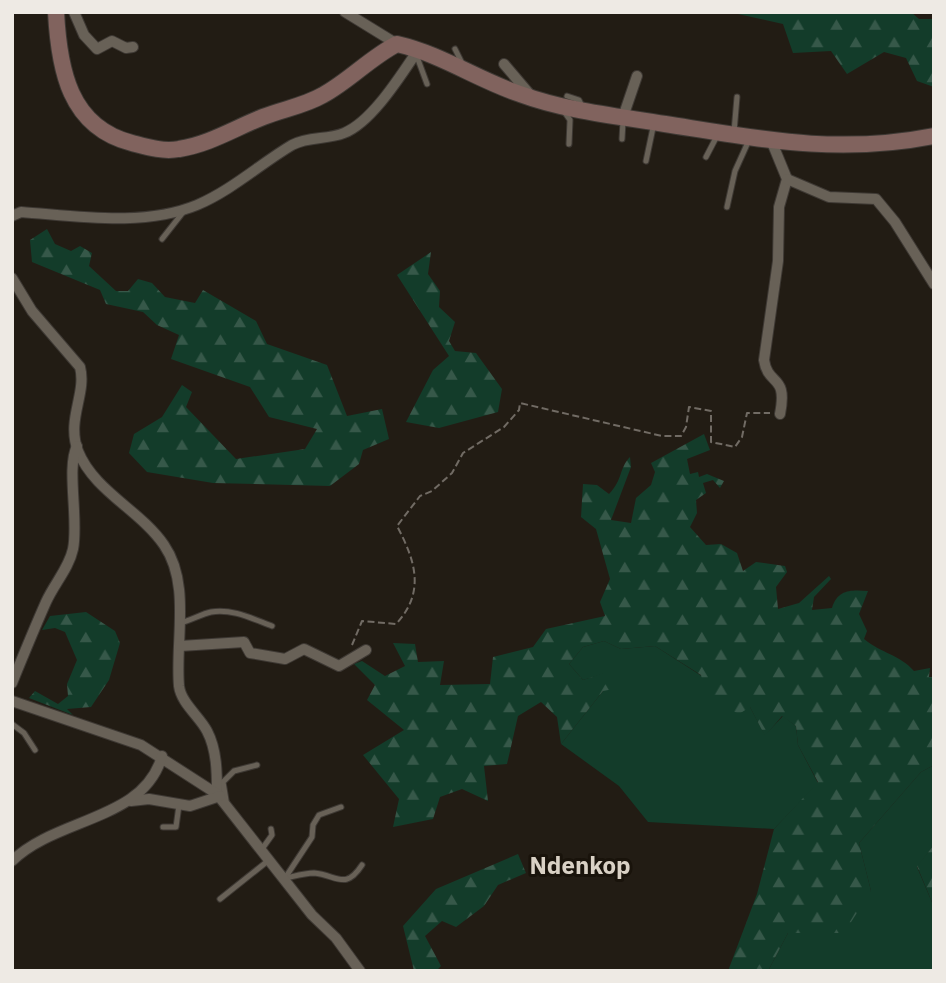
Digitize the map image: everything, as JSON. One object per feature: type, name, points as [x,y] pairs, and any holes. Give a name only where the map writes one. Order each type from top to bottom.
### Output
[{"type":"street","points":[[56,12],[57,37],[68,84],[81,113],[100,131],[121,141],[161,150],[200,144],[262,117],[321,97],[397,44]]},
{"type":"street","points":[[74,12],[84,35],[97,49],[112,41],[126,48],[133,47]]},
{"type":"street","points":[[345,12],[397,44],[533,98],[564,101],[585,111],[771,140],[862,146],[934,136]]},
{"type":"street","points":[[12,216],[21,212],[127,217],[186,209],[215,196],[299,142],[341,134],[353,128],[393,86],[416,51]]},
{"type":"street","points":[[504,64],[533,98]]},
{"type":"street","points":[[623,117],[637,76]]},
{"type":"street","points":[[771,140],[787,179],[779,207],[778,261],[764,360],[765,368],[782,385],[784,393],[780,414]]},
{"type":"street","points":[[787,179],[829,197],[876,198],[895,222],[934,285]]},
{"type":"street","points":[[12,278],[32,311],[80,367],[82,375],[74,421],[77,446],[91,474],[148,526],[173,560],[179,623],[179,687],[212,741],[221,798]]},
{"type":"street","points":[[12,683],[46,601],[74,548],[75,480],[71,468],[77,446]]},
{"type":"street","points":[[180,646],[244,642],[250,653],[278,659],[285,659],[304,649],[331,663],[344,666],[366,650]]},
{"type":"street","points":[[12,701],[141,745],[162,756],[221,798],[360,971]]},
{"type":"street","points":[[131,801],[153,778],[162,756]]},
{"type":"street","points":[[12,861],[41,838],[131,801],[157,800],[190,806],[221,798]]},
{"type":"lane","points":[[455,49],[465,69]]},
{"type":"lane","points":[[416,51],[426,85]]},
{"type":"lane","points":[[706,156],[738,117],[737,97]]},
{"type":"lane","points":[[564,101],[570,120],[569,144]]},
{"type":"lane","points":[[622,139],[623,117]]},
{"type":"lane","points":[[646,161],[654,122]]},
{"type":"lane","points":[[727,206],[735,171],[750,137]]},
{"type":"lane","points":[[162,239],[186,209]]},
{"type":"lane","points":[[179,623],[198,619],[208,612],[226,611],[272,626]]},
{"type":"lane","points":[[12,724],[24,733],[35,750]]},
{"type":"lane","points":[[221,798],[223,782],[234,771],[257,765]]},
{"type":"lane","points":[[163,827],[176,827],[179,805]]},
{"type":"lane","points":[[285,878],[296,864],[320,815],[341,807]]},
{"type":"lane","points":[[262,849],[272,835],[271,829]]},
{"type":"lane","points":[[220,899],[270,859]]},
{"type":"lane","points":[[285,878],[309,873],[345,880],[355,875],[362,865]]},
{"type":"path","points":[[344,666],[362,621],[396,624],[410,609],[414,559],[397,526],[420,496],[432,491],[452,473],[463,453],[504,427],[519,410],[520,403],[662,436],[681,436],[686,427],[689,407],[711,411],[711,442],[735,447],[742,437],[747,413],[780,414]]},
{"type":"green space","points":[[729,12],[911,12],[919,19],[934,19],[934,87],[917,81],[906,58],[884,52],[847,74],[831,51],[793,53],[783,24]]},
{"type":"green space","points":[[47,229],[55,244],[71,251],[80,246],[92,253],[89,266],[116,291],[128,291],[138,279],[152,283],[165,297],[195,303],[203,290],[256,321],[267,344],[327,365],[347,416],[382,409],[389,439],[363,450],[359,464],[330,486],[213,483],[147,472],[129,453],[134,434],[162,417],[182,385],[192,392],[186,407],[236,459],[305,449],[317,429],[269,417],[250,387],[171,359],[179,335],[157,325],[143,312],[106,304],[100,290],[32,262],[30,240]]},
{"type":"green space","points":[[431,252],[428,274],[440,291],[439,307],[455,322],[449,341],[455,351],[476,353],[502,389],[498,412],[439,428],[406,422],[433,370],[449,356],[397,275]]},
{"type":"green space","points":[[704,434],[710,450],[687,459],[690,474],[698,472],[699,477],[707,474],[724,481],[720,488],[713,480],[703,483],[706,493],[696,500],[697,513],[690,527],[706,545],[721,544],[737,553],[743,571],[756,562],[785,566],[787,572],[776,587],[778,609],[799,603],[829,576],[831,579],[814,597],[812,610],[832,608],[838,597],[846,592],[868,591],[859,614],[867,631],[864,639],[903,661],[914,671],[930,668],[929,677],[934,677],[934,765],[921,772],[859,843],[871,891],[844,933],[788,933],[768,971],[728,971],[757,894],[774,829],[818,782],[798,745],[796,726],[782,716],[765,736],[750,707],[739,714],[706,697],[701,675],[655,646],[621,649],[604,641],[583,647],[569,664],[583,680],[612,670],[619,688],[603,691],[561,744],[557,717],[541,702],[518,716],[507,764],[484,766],[488,801],[462,789],[440,797],[433,819],[393,827],[399,799],[363,755],[404,730],[367,700],[375,685],[354,664],[362,661],[385,676],[405,666],[393,643],[415,644],[418,662],[444,661],[440,685],[490,684],[493,657],[533,647],[546,629],[605,616],[600,602],[610,579],[596,529],[581,517],[583,484],[597,485],[609,494],[630,457],[631,467],[611,520],[631,523],[636,498],[651,485],[655,472],[651,463]]},
{"type":"green space","points":[[86,612],[115,631],[120,643],[109,680],[91,707],[67,709],[73,715],[29,698],[35,691],[58,704],[68,696],[67,684],[77,660],[65,632],[55,628],[42,630],[50,616]]},
{"type":"green space","points":[[604,641],[621,649],[655,646],[750,707],[765,735],[783,716],[796,726],[798,745],[818,783],[774,829],[648,822],[619,786],[561,744],[603,691],[612,671],[583,680],[569,664],[583,647]]},
{"type":"green space","points":[[934,765],[934,845],[917,867],[934,907],[934,971],[768,971],[788,933],[871,891],[859,843],[921,772]]},
{"type":"green space","points":[[934,845],[934,907],[917,866]]},
{"type":"green space","points":[[518,854],[526,873],[498,885],[484,906],[456,927],[442,921],[425,936],[441,966],[436,971],[414,971],[403,926],[436,889]]},
{"type":"district","name":"Ndenkop","points":[[580,865]]}]
